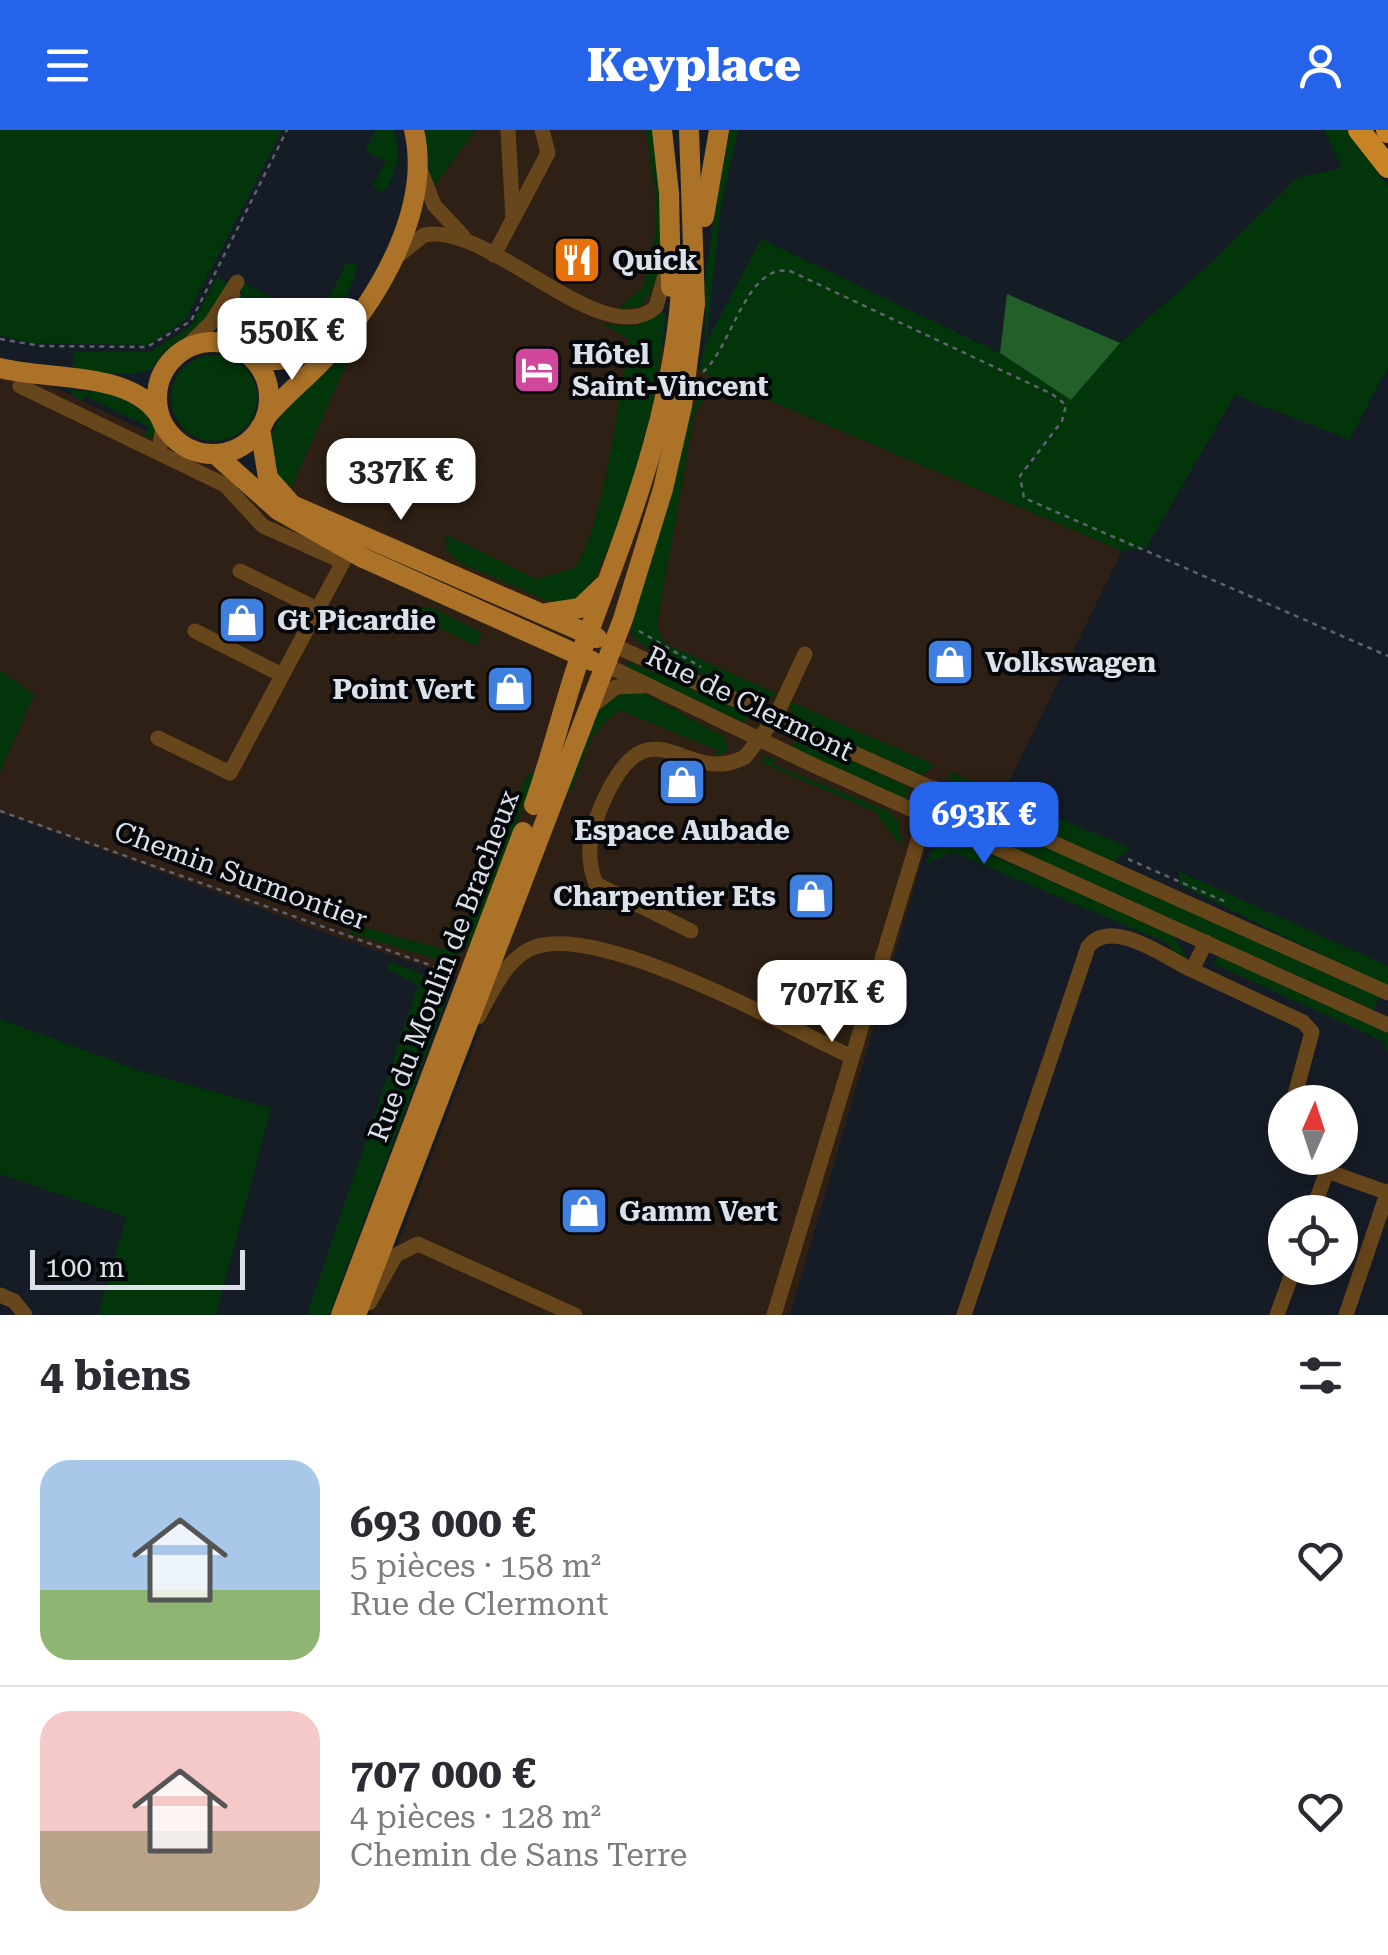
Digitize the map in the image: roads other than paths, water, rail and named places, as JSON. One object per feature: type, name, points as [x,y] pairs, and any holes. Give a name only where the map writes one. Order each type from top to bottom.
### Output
[{"type":"highway","points":[[1359,130],[1388,167]]},
{"type":"main road","points":[[86,382],[138,382],[173,360],[217,342],[250,356],[288,360],[310,351],[352,304],[401,214],[409,168],[403,130]]},
{"type":"main road","points":[[0,368],[130,390],[149,401],[182,454],[216,454],[238,448],[332,351],[370,295],[412,208],[418,158],[414,130]]},
{"type":"main road","points":[[658,434],[670,312],[671,221],[662,130]]},
{"type":"main road","points":[[658,434],[680,306],[684,220],[678,130]]},
{"type":"main road","points":[[689,130],[695,304]]},
{"type":"main road","points":[[695,304],[706,194],[719,130]]},
{"type":"main road","name":"Rue du Moulin de Bracheux","points":[[359,1315],[452,1059],[608,654],[663,489],[686,385],[695,304]]},
{"type":"main road","points":[[250,356],[268,388],[262,424]]},
{"type":"main road","points":[[161,420],[157,393],[173,360]]},
{"type":"main road","name":"Rue de Clermont","points":[[262,424],[266,472],[286,502],[588,633],[608,654]]},
{"type":"main road","name":"Rue du Moulin de Bracheux","points":[[341,1315],[549,764],[580,657],[658,434]]},
{"type":"main road","name":"Rue de Clermont","points":[[216,454],[271,504],[346,556],[580,657],[608,654]]},
{"type":"main road","points":[[541,612],[561,614],[580,608],[610,576]]},
{"type":"street","points":[[508,130],[513,218]]},
{"type":"street","points":[[494,255],[548,153],[542,130]]},
{"type":"street","points":[[418,158],[434,205],[466,239]]},
{"type":"street","points":[[370,295],[418,238],[444,233],[466,239],[604,312],[632,318],[656,307],[665,281],[671,221]]},
{"type":"street","points":[[173,360],[211,323],[237,282],[232,318],[250,356]]},
{"type":"street","points":[[20,386],[159,452],[182,454],[232,490],[270,530],[346,556],[230,774],[158,738]]},
{"type":"street","points":[[159,452],[161,420]]},
{"type":"street","points":[[408,580],[429,562]]},
{"type":"street","points":[[240,572],[317,608]]},
{"type":"street","points":[[195,631],[282,675]]},
{"type":"street","name":"Rue de Clermont","points":[[608,654],[655,690],[760,740],[1388,1025]]},
{"type":"street","name":"Rue de Clermont","points":[[608,654],[776,718],[1388,993]]},
{"type":"street","points":[[691,931],[596,884],[588,846],[592,828],[617,772],[648,749],[660,748],[724,764],[745,758],[776,718],[806,654]]},
{"type":"street","points":[[579,725],[609,690],[637,684],[655,690]]},
{"type":"street","points":[[774,1315],[934,788]]},
{"type":"street","points":[[964,1315],[1088,946],[1100,936],[1115,934],[1309,1026],[1313,1042],[1298,1085]]},
{"type":"street","points":[[1192,970],[1206,942]]},
{"type":"street","points":[[452,1059],[502,977],[522,954],[546,944],[588,946],[640,959],[852,1058]]},
{"type":"street","points":[[1339,1175],[1388,1192],[1346,1315]]},
{"type":"street","points":[[359,1315],[401,1250],[418,1244],[575,1315]]},
{"type":"street","points":[[1278,1315],[1288,1285]]},
{"type":"street","points":[[0,1295],[14,1300],[25,1315]]},
{"type":"place","name":"Quick","points":[[577,260]]},
{"type":"place","name":"Hôtel Saint-Vincent","points":[[537,370]]},
{"type":"place","name":"Gt Picardie","points":[[242,620]]},
{"type":"place","name":"Volkswagen","points":[[950,662]]},
{"type":"place","name":"Point Vert","points":[[510,689]]},
{"type":"place","name":"Espace Aubade","points":[[682,782]]},
{"type":"place","name":"Charpentier Ets","points":[[811,896]]},
{"type":"place","name":"Gamm Vert","points":[[584,1211]]}]
